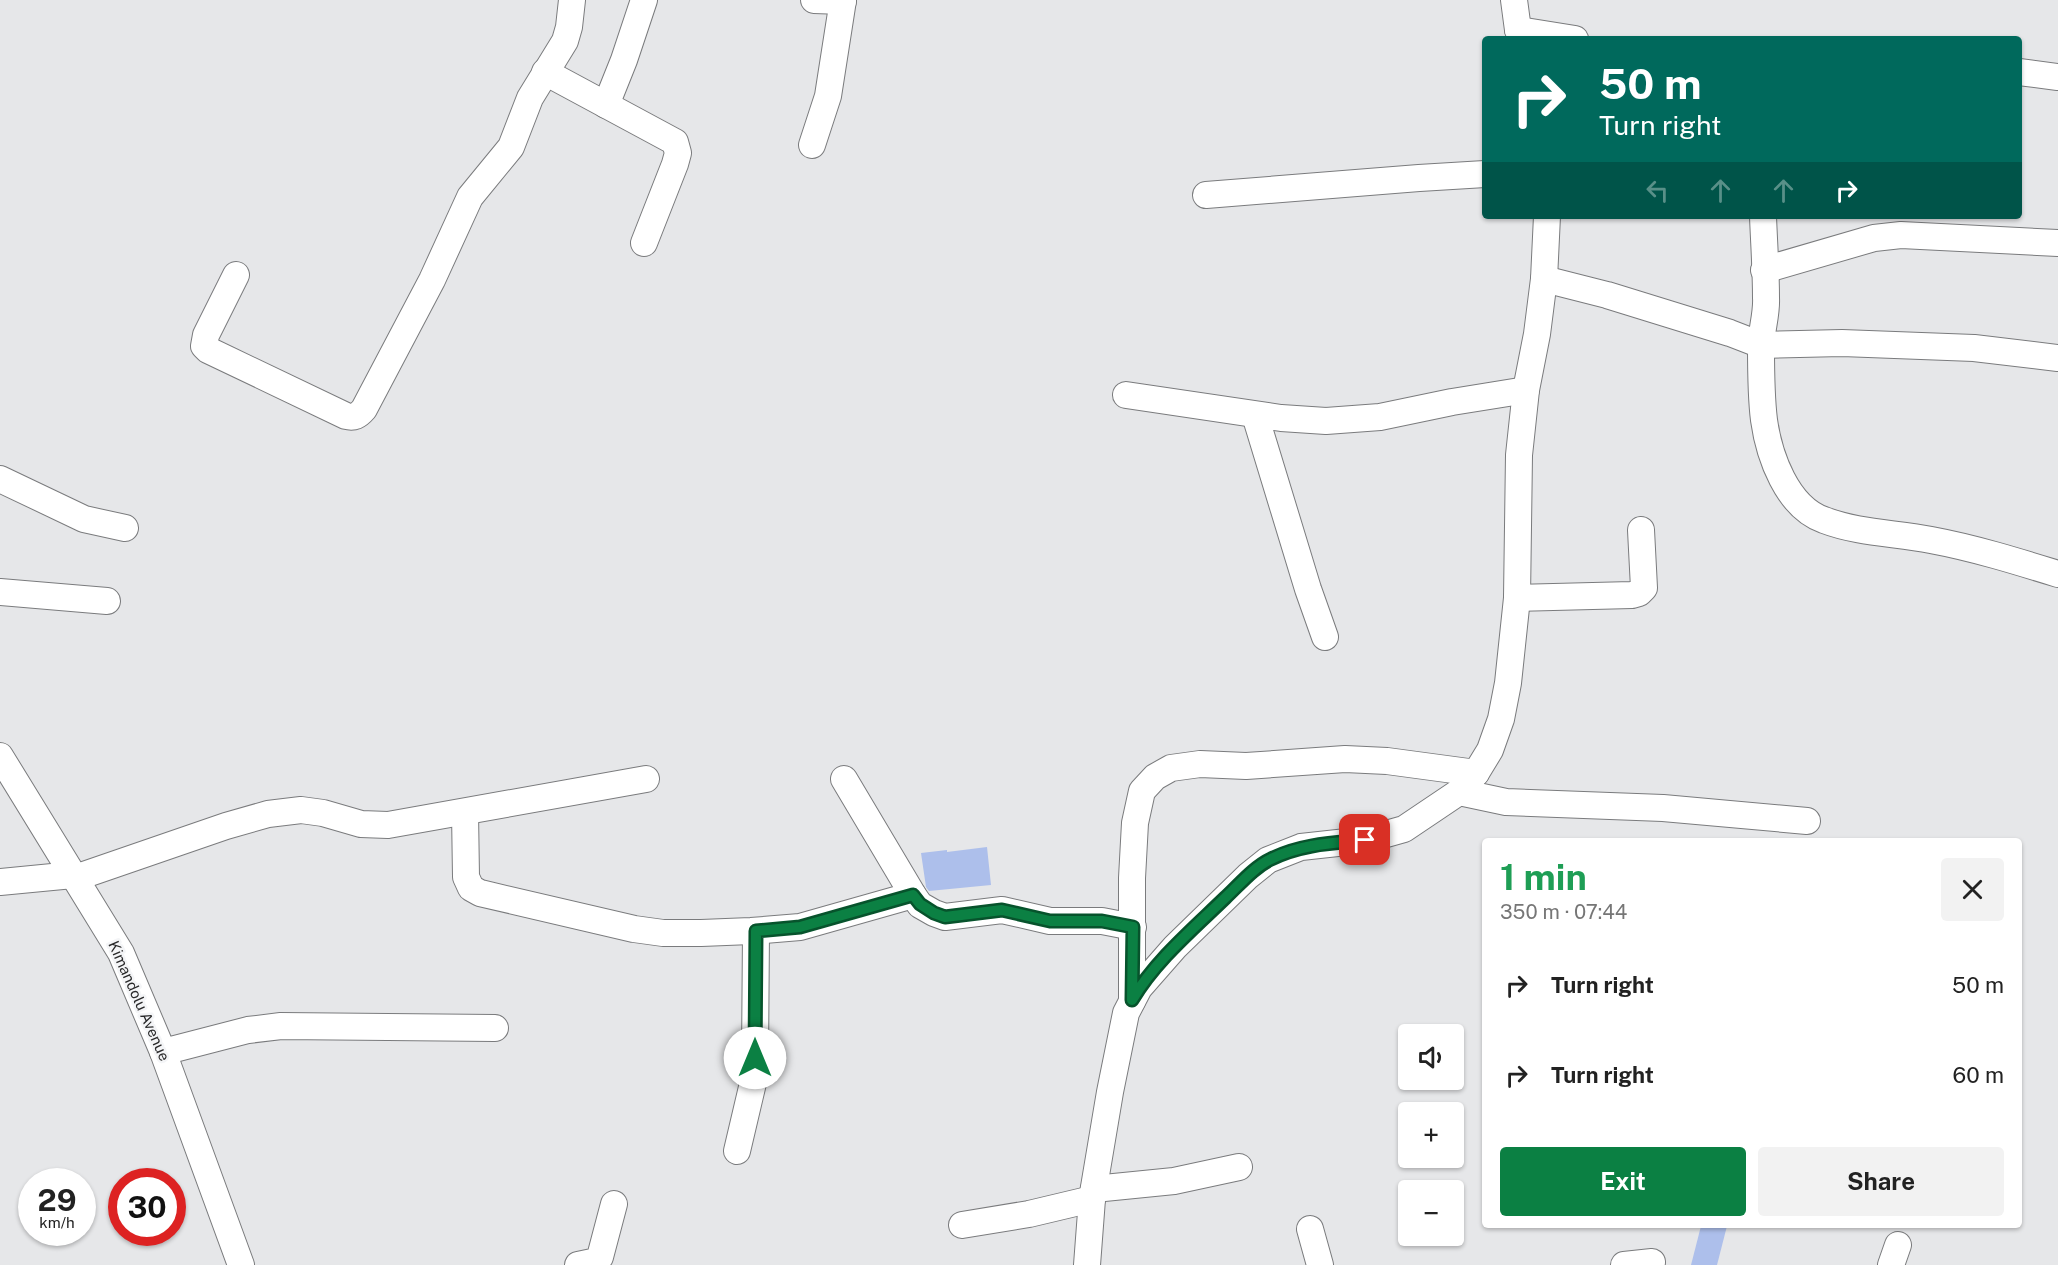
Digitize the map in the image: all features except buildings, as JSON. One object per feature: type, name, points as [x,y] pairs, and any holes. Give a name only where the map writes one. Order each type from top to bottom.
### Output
[{"type":"street","points":[[236,275],[206,335],[204,346],[208,350],[345,416],[353,418],[359,415],[432,280],[470,197],[511,147],[530,98],[565,41],[572,0]]},
{"type":"street","points":[[606,105],[644,0]]},
{"type":"street","points":[[812,145],[828,96],[843,1],[814,0]]},
{"type":"street","points":[[1514,0],[1520,35]]},
{"type":"street","points":[[545,72],[675,142],[677,146],[675,164],[644,243]]},
{"type":"street","points":[[2022,72],[2058,77]]},
{"type":"street","points":[[1206,195],[1482,174]]},
{"type":"street","points":[[1087,1265],[1093,1194],[1126,1012],[1139,988],[1175,947],[1248,876],[1268,860],[1301,847],[1365,840],[1404,829],[1459,792],[1476,772],[1490,750],[1501,719],[1508,683],[1516,598],[1519,455],[1526,390],[1537,334],[1544,279],[1547,219]]},
{"type":"street","points":[[1763,219],[1767,300],[1761,345],[1764,419],[1770,448],[1784,482],[1795,499],[1807,512],[1822,520],[1847,527],[1934,540],[1990,553],[2058,573]]},
{"type":"street","points":[[1764,270],[1874,238],[1901,235],[2058,243]]},
{"type":"street","points":[[1544,279],[1607,295],[1730,333],[1761,345],[1842,343],[1933,346],[1974,348],[2058,358]]},
{"type":"street","points":[[1126,395],[1255,415],[1315,420],[1358,420],[1526,390]]},
{"type":"street","points":[[1255,415],[1325,637]]},
{"type":"street","points":[[0,479],[74,516],[125,528]]},
{"type":"street","points":[[1516,598],[1639,593],[1644,588],[1641,530]]},
{"type":"street","points":[[0,592],[107,601]]},
{"type":"street","name":"Kimandolu Avenue","points":[[0,756],[8,783],[74,876],[121,953],[163,1052],[241,1265]]},
{"type":"street","points":[[1132,1000],[1132,878],[1135,823],[1142,791],[1155,777],[1171,768],[1200,764],[1246,766],[1346,759],[1387,761],[1476,772]]},
{"type":"street","points":[[0,882],[74,876],[226,826],[268,814],[293,810],[312,811],[361,824],[398,823],[646,779]]},
{"type":"street","points":[[844,779],[913,895],[920,904],[934,913],[945,917],[1002,910],[1050,921],[1102,921],[1133,927]]},
{"type":"street","points":[[1459,792],[1506,802],[1663,808],[1807,821]]},
{"type":"street","points":[[465,812],[466,877],[471,888],[480,893],[644,930],[663,933],[701,933],[800,927],[913,895]]},
{"type":"street","points":[[737,1151],[753,1083],[756,931]]},
{"type":"street","points":[[163,1052],[248,1030],[281,1026],[495,1028]]},
{"type":"street","points":[[962,1225],[1029,1214],[1093,1194],[1174,1181],[1239,1167]]},
{"type":"street","points":[[578,1265],[597,1261],[600,1257],[614,1204]]},
{"type":"street","points":[[1310,1229],[1320,1265]]},
{"type":"street","points":[[1624,1265],[1652,1262]]},
{"type":"route","points":[[755,1058],[756,931],[800,927],[913,895],[920,904],[945,917],[1002,910],[1050,921],[1102,921],[1133,927],[1132,1000],[1139,988],[1175,947],[1248,876],[1268,860],[1301,847],[1365,840]]}]
